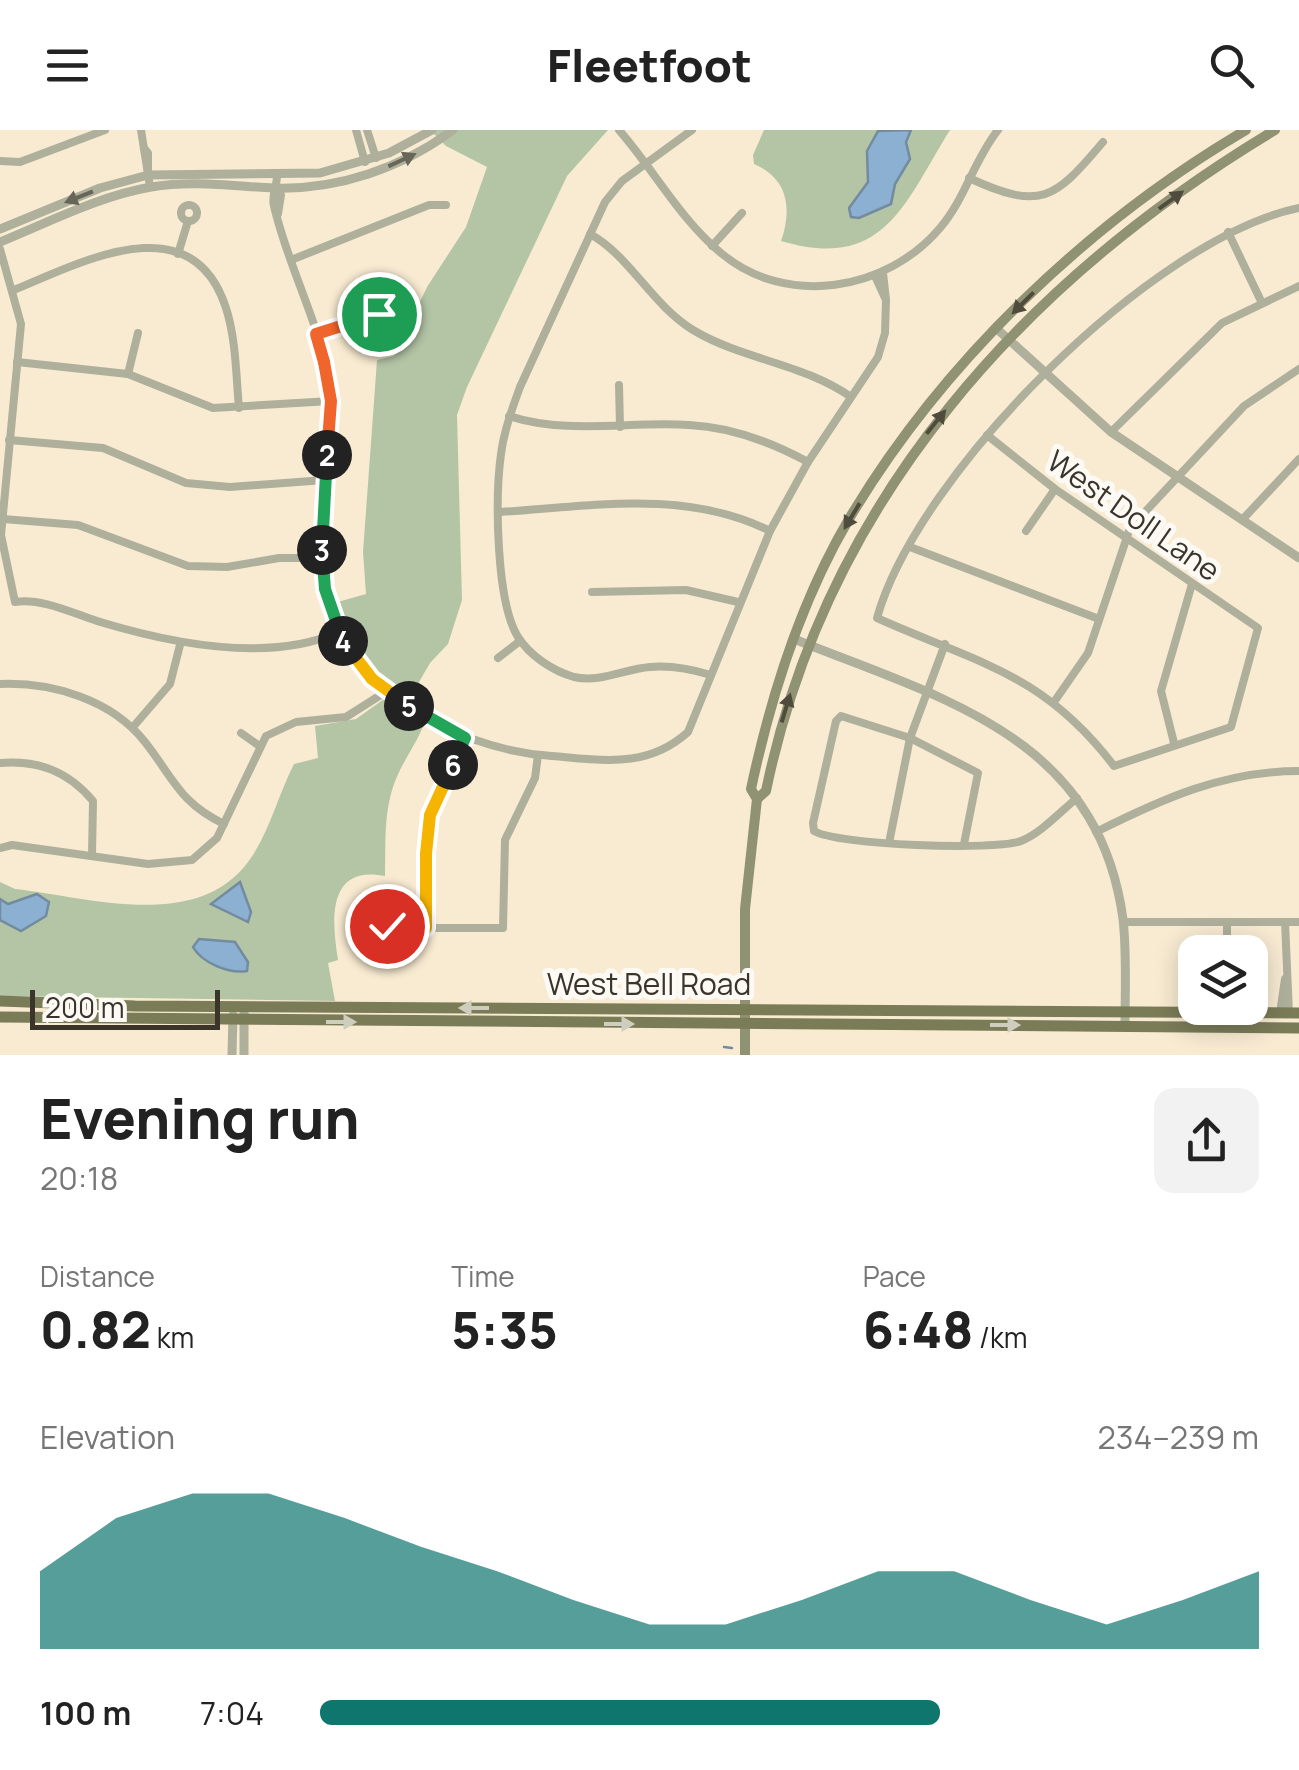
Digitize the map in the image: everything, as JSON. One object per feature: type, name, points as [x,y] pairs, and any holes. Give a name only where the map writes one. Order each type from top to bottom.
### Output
[{"type":"main road","points":[[745,1055],[745,909],[756,799],[751,788],[794,639],[848,521],[896,448],[997,329],[1090,242],[1246,130]]},
{"type":"main road","points":[[756,799],[766,791],[785,712],[808,644],[860,534],[931,428],[1009,340],[1131,229],[1275,130]]},
{"type":"main road","name":"West Bell Road","points":[[0,1001],[238,1007],[1178,1011]]},
{"type":"main road","points":[[571,1008],[571,1023]]},
{"type":"main road","points":[[886,1024],[919,1018],[924,1010]]},
{"type":"main road","points":[[928,1025],[939,1017],[962,1016],[970,1010]]},
{"type":"main road","name":"West Bell Road","points":[[0,1016],[1299,1028]]},
{"type":"street","points":[[0,161],[20,162],[106,130]]},
{"type":"street","points":[[141,130],[151,169],[150,187]]},
{"type":"street","points":[[356,130],[370,160]]},
{"type":"street","points":[[367,130],[370,160]]},
{"type":"street","points":[[0,229],[100,188],[148,174],[320,173],[370,160],[432,130]]},
{"type":"street","points":[[339,632],[303,643],[180,644],[43,604],[16,602],[1,535],[21,324],[14,290],[2,266],[0,246],[111,197],[150,187],[322,185],[377,171],[418,153],[453,130]]},
{"type":"street","points":[[619,130],[712,246],[741,267],[794,285],[842,285],[879,274],[909,258],[941,228],[998,130]]},
{"type":"street","points":[[692,130],[613,190],[590,234],[509,416],[499,477],[500,512],[506,602],[520,641],[546,664],[577,678],[610,676],[648,667],[690,669],[711,676]]},
{"type":"street","points":[[970,178],[1017,197],[1049,196],[1063,188],[1102,142]]},
{"type":"street","points":[[277,176],[281,195],[278,214],[316,334],[331,401],[321,558],[325,589],[339,632],[359,664],[387,691],[465,738],[538,755],[623,761],[660,754],[688,732],[770,531],[808,462],[882,345],[886,300],[879,274]]},
{"type":"street","points":[[291,260],[429,204],[446,206]]},
{"type":"street","points":[[1192,584],[1160,691],[1174,743],[1114,766],[1054,702],[998,666],[877,618],[910,547],[987,436],[1044,373],[1150,282],[1228,232],[1299,208]]},
{"type":"street","points":[[712,246],[742,213]]},
{"type":"street","points":[[178,254],[188,220]]},
{"type":"street","points":[[1228,232],[1261,301]]},
{"type":"street","points":[[590,234],[614,252],[656,302],[688,327],[738,352],[812,374],[850,397]]},
{"type":"street","points":[[14,290],[117,248],[154,247],[178,254],[204,273],[222,299],[239,408]]},
{"type":"street","points":[[1111,432],[1200,341],[1261,301],[1299,286]]},
{"type":"street","points":[[316,334],[386,314]]},
{"type":"street","points":[[997,329],[1111,432],[1299,558]]},
{"type":"street","points":[[128,374],[138,333]]},
{"type":"street","points":[[17,362],[128,374],[213,408],[331,401]]},
{"type":"street","points":[[1054,702],[1088,653],[1124,538],[1176,476],[1244,406],[1299,369]]},
{"type":"street","points":[[619,385],[620,427]]},
{"type":"street","points":[[509,416],[566,427],[688,425],[726,430],[768,442],[808,462]]},
{"type":"street","name":"West Doll Lane","points":[[987,436],[1054,489],[1258,628],[1231,728],[1174,743]]},
{"type":"street","points":[[9,440],[103,448],[186,484],[230,487],[325,480]]},
{"type":"street","points":[[1242,520],[1299,459]]},
{"type":"street","points":[[1026,532],[1054,489]]},
{"type":"street","points":[[500,512],[663,503],[716,510],[770,531]]},
{"type":"street","points":[[3,519],[78,525],[188,566],[227,568],[279,558],[321,558]]},
{"type":"street","points":[[910,547],[1100,619]]},
{"type":"street","points":[[592,592],[686,590],[738,602]]},
{"type":"street","points":[[794,639],[928,691],[1015,736],[1076,798],[1096,832],[1115,880],[1125,940],[1124,1026]]},
{"type":"street","points":[[498,658],[520,641]]},
{"type":"street","points":[[132,728],[170,684],[180,644]]},
{"type":"street","points":[[889,843],[910,738],[946,644]]},
{"type":"street","points":[[0,684],[37,686],[73,694],[110,710],[132,728],[176,790],[192,806],[224,824]]},
{"type":"street","points":[[0,848],[12,845],[170,865],[205,850],[224,824],[258,745],[276,728],[354,714],[387,691]]},
{"type":"street","points":[[964,844],[978,773],[910,738],[841,716],[836,721],[814,831],[848,842],[964,844],[1021,842],[1076,798]]},
{"type":"street","points":[[241,732],[258,745]]},
{"type":"street","points":[[426,928],[426,831],[465,738]]},
{"type":"street","points":[[378,922],[426,928],[503,928],[505,840],[535,778],[538,755]]},
{"type":"street","points":[[0,763],[36,764],[72,777],[93,801],[92,855]]},
{"type":"street","points":[[1096,832],[1200,784],[1247,774],[1299,771]]},
{"type":"street","points":[[1123,922],[1299,922]]},
{"type":"street","points":[[1226,922],[1226,935]]},
{"type":"street","points":[[1284,922],[1289,1013]]},
{"type":"street","points":[[232,1055],[238,1007]]},
{"type":"street","points":[[238,1021],[244,1055]]},
{"type":"green space","points":[[430,130],[608,130],[567,176],[457,415],[462,600],[448,644],[430,663],[404,708],[425,721],[392,791],[386,827],[385,876],[352,879],[337,899],[338,960],[328,963],[335,1001],[0,996],[0,882],[15,889],[139,905],[200,897],[226,884],[248,862],[294,764],[318,758],[315,726],[356,719],[394,692],[358,654],[334,603],[366,594],[363,552],[377,360],[394,356],[427,287],[466,227],[487,167],[446,146]]},
{"type":"green space","points":[[764,130],[950,130],[888,224],[845,247],[816,248],[781,241],[785,196],[775,178],[754,164],[753,155]]},
{"type":"water","points":[[911,130],[906,142],[910,159],[895,184],[891,204],[859,218],[851,217],[849,208],[868,182],[867,151],[878,131]]},
{"type":"water","points":[[240,882],[251,912],[248,922],[211,904]]},
{"type":"water","points":[[37,894],[49,902],[46,916],[21,931],[0,920],[0,899],[8,904]]},
{"type":"water","points":[[199,939],[235,942],[248,962],[247,971],[232,971],[209,962],[193,947]]},
{"type":"waterway","points":[[724,1047],[732,1048]]},
{"type":"route","points":[[379,314],[316,334],[330,380],[331,401],[321,558],[325,589],[345,646],[372,679],[465,738],[426,831],[426,928],[387,926]]}]
